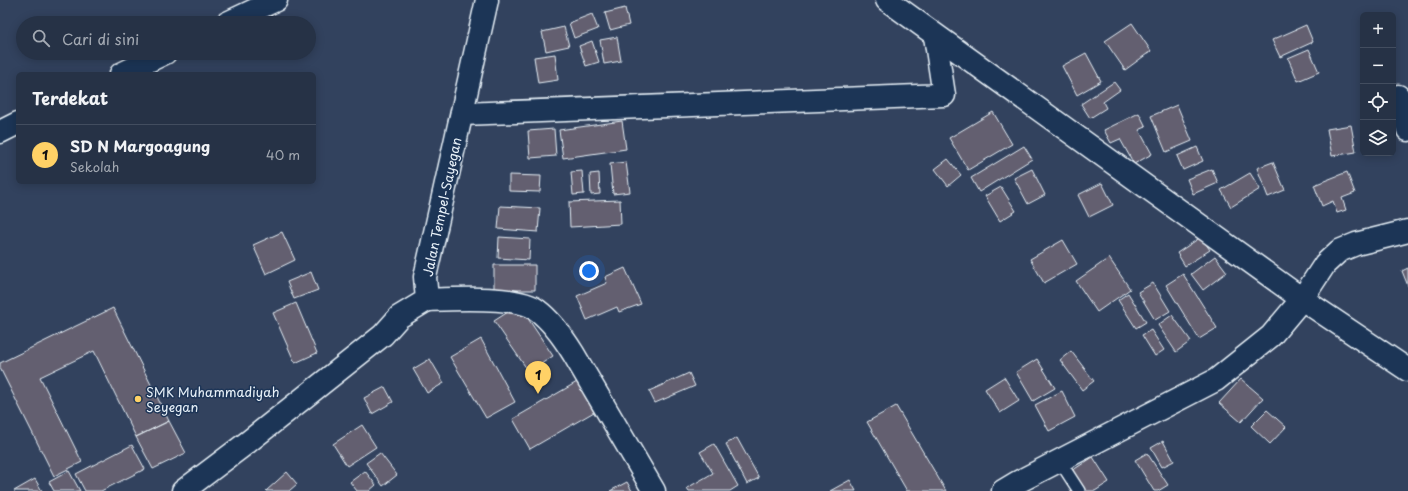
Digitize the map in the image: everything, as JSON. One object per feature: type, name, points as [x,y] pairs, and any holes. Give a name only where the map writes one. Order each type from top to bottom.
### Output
[{"type":"street","points":[[243,16],[276,0]]},
{"type":"street","name":"Jalan Tempel-Sayegan","points":[[427,300],[425,277],[487,0]]},
{"type":"street","points":[[887,0],[1302,299],[1408,370]]},
{"type":"street","points":[[462,114],[944,95],[935,36]]},
{"type":"street","points":[[125,72],[150,60]]},
{"type":"street","points":[[1398,96],[1408,130]]},
{"type":"street","points":[[0,132],[16,124]]},
{"type":"street","points":[[1015,488],[1059,460],[1216,380],[1271,336],[1302,299],[1325,264],[1339,251],[1356,244],[1408,231]]},
{"type":"street","points":[[194,488],[248,442],[383,335],[399,317],[427,300],[492,299],[517,302],[536,308],[558,330],[573,352],[654,491]]},
{"type":"lane","points":[[1059,460],[1079,491]]},
{"type":"building","points":[[625,8],[629,25],[610,30],[605,13]]},
{"type":"building","points":[[592,14],[598,29],[574,38],[569,23]]},
{"type":"building","points":[[1132,23],[1151,51],[1125,70],[1105,41]]},
{"type":"building","points":[[1306,25],[1313,42],[1280,57],[1272,40]]},
{"type":"building","points":[[564,27],[569,46],[546,51],[542,32]]},
{"type":"building","points":[[617,37],[621,61],[604,64],[600,40]]},
{"type":"building","points":[[592,41],[599,62],[586,66],[579,46]]},
{"type":"building","points":[[1309,49],[1319,72],[1298,81],[1288,58]]},
{"type":"building","points":[[1086,53],[1101,81],[1077,95],[1062,66]]},
{"type":"building","points":[[555,54],[558,80],[538,83],[534,57]]},
{"type":"building","points":[[1114,82],[1120,90],[1103,102],[1106,108],[1090,118],[1081,104]]},
{"type":"building","points":[[1177,105],[1192,141],[1166,152],[1151,116]]},
{"type":"building","points":[[993,112],[1012,144],[968,170],[949,138]]},
{"type":"building","points":[[1139,113],[1146,127],[1139,130],[1152,154],[1134,164],[1120,139],[1111,143],[1104,130]]},
{"type":"building","points":[[622,121],[626,149],[563,158],[559,130]]},
{"type":"building","points":[[1351,125],[1356,152],[1332,156],[1327,129]]},
{"type":"building","points":[[554,129],[556,156],[530,158],[528,131]]},
{"type":"building","points":[[1024,146],[1032,159],[979,192],[971,178]]},
{"type":"building","points":[[1197,147],[1203,161],[1183,170],[1177,156]]},
{"type":"building","points":[[948,159],[961,175],[948,186],[935,169]]},
{"type":"building","points":[[626,162],[630,192],[613,194],[610,164]]},
{"type":"building","points":[[1273,162],[1285,190],[1268,197],[1257,168]]},
{"type":"building","points":[[1032,169],[1045,195],[1028,204],[1014,178]]},
{"type":"building","points":[[1212,169],[1218,183],[1193,194],[1187,179]]},
{"type":"building","points":[[582,171],[584,194],[573,195],[571,172]]},
{"type":"building","points":[[1347,172],[1355,193],[1342,198],[1346,210],[1337,213],[1333,201],[1322,206],[1314,185]]},
{"type":"building","points":[[599,173],[600,194],[591,195],[590,174]]},
{"type":"building","points":[[1250,173],[1260,189],[1231,207],[1221,190]]},
{"type":"building","points":[[509,175],[541,176],[540,192],[509,191]]},
{"type":"building","points":[[1102,183],[1113,205],[1089,217],[1078,195]]},
{"type":"building","points":[[1001,187],[1016,211],[1000,221],[985,196]]},
{"type":"building","points":[[620,200],[621,224],[570,227],[569,202]]},
{"type":"building","points":[[500,206],[540,208],[538,232],[498,229]]},
{"type":"building","points":[[282,232],[295,260],[266,274],[253,245]]},
{"type":"building","points":[[499,237],[530,239],[529,260],[498,258]]},
{"type":"building","points":[[1201,237],[1210,250],[1185,266],[1177,253]]},
{"type":"building","points":[[1063,240],[1077,264],[1044,283],[1030,259]]},
{"type":"building","points":[[1215,256],[1227,272],[1203,290],[1191,274]]},
{"type":"building","points":[[1109,258],[1130,289],[1097,312],[1076,281]]},
{"type":"building","points":[[494,265],[535,265],[535,290],[494,290]]},
{"type":"building","points":[[625,268],[641,304],[619,312],[617,307],[587,320],[577,296],[607,283],[605,277]]},
{"type":"building","points":[[1408,268],[1408,286],[1402,271]]},
{"type":"building","points":[[311,272],[318,290],[294,299],[287,282]]},
{"type":"building","points":[[1183,274],[1217,328],[1199,339],[1166,285]]},
{"type":"building","points":[[1153,283],[1170,311],[1155,320],[1138,292]]},
{"type":"building","points":[[1128,293],[1146,322],[1136,328],[1118,300]]},
{"type":"building","points":[[296,303],[317,353],[295,363],[273,313]]},
{"type":"building","points":[[519,305],[553,356],[529,372],[494,321]]},
{"type":"building","name":"SMK Muhammadiyah Seyegan","points":[[113,308],[169,421],[136,437],[94,351],[40,377],[82,462],[54,476],[0,368],[0,363]]},
{"type":"building","points":[[1172,315],[1191,341],[1176,352],[1158,325]]},
{"type":"building","points":[[1151,330],[1164,350],[1155,356],[1142,335]]},
{"type":"building","points":[[481,339],[515,402],[486,418],[450,357]]},
{"type":"building","points":[[1071,351],[1094,381],[1082,390],[1060,360]]},
{"type":"building","points":[[430,359],[444,383],[427,393],[413,369]]},
{"type":"building","points":[[1037,359],[1055,388],[1033,401],[1016,372]]},
{"type":"building","points":[[689,373],[695,386],[655,403],[649,391]]},
{"type":"building","points":[[1004,377],[1019,401],[1000,413],[985,389]]},
{"type":"building","points":[[1241,379],[1263,398],[1241,422],[1219,403]]},
{"type":"building","points":[[577,382],[594,412],[530,449],[513,419]]},
{"type":"building","points":[[385,387],[393,402],[372,414],[364,398]]},
{"type":"building","points":[[1062,391],[1075,417],[1049,431],[1035,405]]},
{"type":"building","points":[[896,406],[946,491],[907,491],[867,422]]},
{"type":"building","points":[[1267,410],[1286,427],[1270,444],[1251,426]]},
{"type":"building","points":[[169,421],[186,453],[153,469],[136,437]]},
{"type":"building","points":[[362,425],[376,447],[347,466],[333,444]]},
{"type":"building","points":[[737,438],[759,478],[747,484],[726,444]]},
{"type":"building","points":[[1163,441],[1174,461],[1162,467],[1151,448]]},
{"type":"building","points":[[714,444],[738,486],[730,491],[689,491],[687,488],[713,473],[700,452]]},
{"type":"building","points":[[132,445],[145,469],[101,491],[85,491],[76,474]]},
{"type":"building","points":[[380,453],[397,475],[383,486],[366,463]]},
{"type":"building","points":[[1147,453],[1168,485],[1158,491],[1154,491],[1135,460]]},
{"type":"building","points":[[1093,457],[1109,482],[1095,491],[1082,491],[1070,472]]},
{"type":"building","points":[[69,471],[80,491],[54,491],[49,482]]},
{"type":"building","points":[[365,471],[376,485],[369,491],[357,491],[350,482]]},
{"type":"building","points":[[287,472],[297,484],[289,491],[266,491]]},
{"type":"building","points":[[35,479],[42,491],[14,491]]},
{"type":"building","points":[[850,480],[856,491],[830,491]]},
{"type":"building","points":[[627,482],[632,491],[610,491]]},
{"type":"place","name":"SD N Margoagung","points":[[538,394]]},
{"type":"place","name":"SMK Muhammadiyah Seyegan","points":[[138,399]]}]
